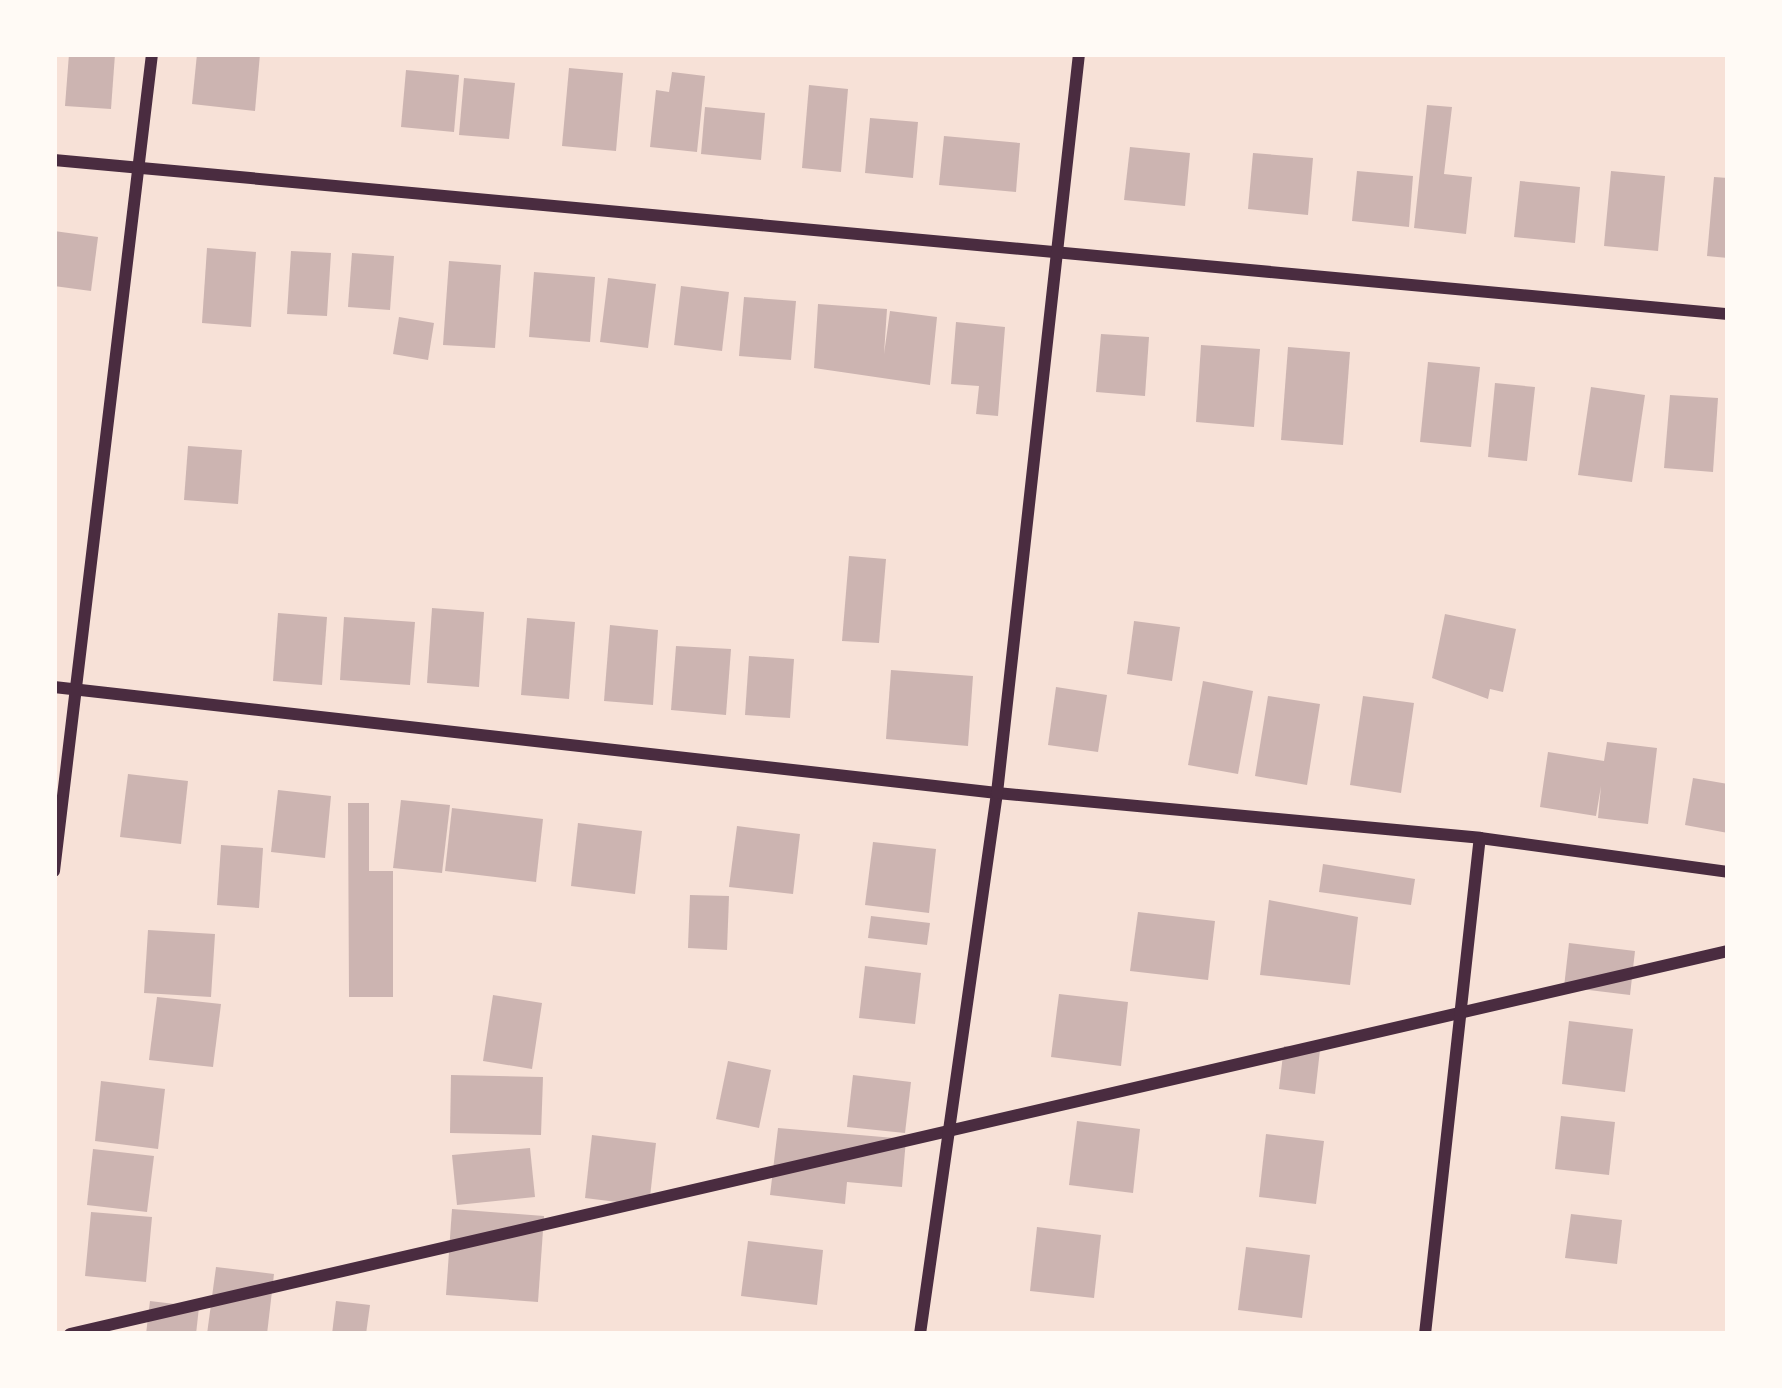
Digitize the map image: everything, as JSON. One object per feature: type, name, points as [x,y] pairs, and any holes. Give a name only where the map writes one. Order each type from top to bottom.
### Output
[{"type":"street","points":[[54,871],[152,54]]},
{"type":"street","points":[[920,1334],[997,793],[1063,249],[1079,54]]},
{"type":"street","points":[[54,160],[1063,249],[1728,314]]},
{"type":"street","points":[[54,687],[997,793],[1480,838],[1728,872]]},
{"type":"street","points":[[1425,1334],[1480,838]]},
{"type":"street","points":[[70,1334],[1728,952]]},
{"type":"building","points":[[69,54],[115,54],[111,109],[65,106]]},
{"type":"building","points":[[197,54],[260,54],[255,111],[192,104]]},
{"type":"building","points":[[569,68],[623,73],[616,151],[562,146]]},
{"type":"building","points":[[406,70],[459,75],[454,132],[401,127]]},
{"type":"building","points":[[672,72],[705,76],[697,152],[650,147],[656,90],[669,92]]},
{"type":"building","points":[[464,78],[515,83],[509,139],[459,135]]},
{"type":"building","points":[[809,85],[848,89],[841,172],[802,168]]},
{"type":"building","points":[[1427,105],[1452,107],[1444,174],[1472,177],[1466,234],[1414,228]]},
{"type":"building","points":[[705,107],[765,113],[761,160],[701,154]]},
{"type":"building","points":[[870,118],[918,122],[913,178],[865,173]]},
{"type":"building","points":[[944,136],[1020,143],[1016,192],[939,185]]},
{"type":"building","points":[[1130,147],[1190,153],[1185,206],[1124,200]]},
{"type":"building","points":[[1253,153],[1313,158],[1308,215],[1248,209]]},
{"type":"building","points":[[1357,171],[1413,176],[1409,227],[1352,221]]},
{"type":"building","points":[[1611,171],[1665,176],[1658,251],[1604,246]]},
{"type":"building","points":[[1714,177],[1728,178],[1728,258],[1707,256]]},
{"type":"building","points":[[1520,181],[1580,187],[1575,243],[1514,237]]},
{"type":"building","points":[[54,231],[98,237],[91,291],[54,286]]},
{"type":"building","points":[[207,248],[256,252],[251,327],[202,323]]},
{"type":"building","points":[[291,251],[331,253],[327,316],[287,314]]},
{"type":"building","points":[[352,253],[394,256],[390,310],[348,307]]},
{"type":"building","points":[[449,261],[501,265],[495,348],[443,345]]},
{"type":"building","points":[[534,272],[595,277],[590,342],[529,337]]},
{"type":"building","points":[[608,278],[656,284],[648,348],[600,342]]},
{"type":"building","points":[[681,286],[729,292],[722,351],[674,345]]},
{"type":"building","points":[[744,297],[796,301],[791,360],[739,356]]},
{"type":"building","points":[[818,304],[887,309],[884,354],[890,311],[937,317],[930,385],[814,368]]},
{"type":"building","points":[[399,317],[434,323],[428,360],[393,354]]},
{"type":"building","points":[[956,322],[1005,327],[998,416],[976,414],[979,386],[951,384]]},
{"type":"building","points":[[1101,334],[1149,337],[1145,396],[1096,392]]},
{"type":"building","points":[[1201,345],[1260,349],[1254,427],[1196,422]]},
{"type":"building","points":[[1288,347],[1350,352],[1343,445],[1281,440]]},
{"type":"building","points":[[1428,362],[1480,367],[1471,447],[1420,442]]},
{"type":"building","points":[[1495,383],[1535,387],[1527,461],[1488,457]]},
{"type":"building","points":[[1591,387],[1645,395],[1632,482],[1578,475]]},
{"type":"building","points":[[1670,395],[1718,398],[1713,472],[1664,468]]},
{"type":"building","points":[[188,446],[242,450],[238,504],[184,500]]},
{"type":"building","points":[[849,556],[886,559],[879,643],[842,641]]},
{"type":"building","points":[[432,608],[484,612],[479,687],[427,683]]},
{"type":"building","points":[[278,613],[327,617],[322,685],[273,681]]},
{"type":"building","points":[[1445,614],[1516,629],[1503,692],[1490,689],[1488,699],[1432,678]]},
{"type":"building","points":[[344,617],[415,622],[410,685],[340,680]]},
{"type":"building","points":[[527,618],[575,622],[569,699],[521,695]]},
{"type":"building","points":[[1134,621],[1180,627],[1172,681],[1127,674]]},
{"type":"building","points":[[610,625],[658,630],[653,705],[604,701]]},
{"type":"building","points":[[676,646],[731,649],[726,715],[671,710]]},
{"type":"building","points":[[749,656],[794,659],[790,718],[745,715]]},
{"type":"building","points":[[891,670],[973,676],[968,746],[886,739]]},
{"type":"building","points":[[1203,681],[1253,691],[1238,774],[1188,765]]},
{"type":"building","points":[[1056,687],[1107,695],[1098,752],[1048,745]]},
{"type":"building","points":[[1268,696],[1320,704],[1307,785],[1255,776]]},
{"type":"building","points":[[1363,696],[1414,703],[1401,793],[1350,785]]},
{"type":"building","points":[[1607,742],[1657,748],[1648,824],[1598,818],[1601,786],[1596,816],[1540,807],[1548,752],[1604,761]]},
{"type":"building","points":[[128,774],[188,781],[181,844],[120,837]]},
{"type":"building","points":[[1693,778],[1728,784],[1728,833],[1685,825]]},
{"type":"building","points":[[278,790],[331,796],[325,858],[271,852]]},
{"type":"building","points":[[401,800],[450,805],[442,873],[393,868]]},
{"type":"building","points":[[348,803],[369,803],[369,871],[393,871],[393,997],[349,997]]},
{"type":"building","points":[[452,808],[543,819],[536,882],[445,871]]},
{"type":"building","points":[[578,823],[642,831],[635,894],[571,886]]},
{"type":"building","points":[[737,826],[800,834],[793,894],[729,887]]},
{"type":"building","points":[[873,842],[936,849],[929,913],[865,905]]},
{"type":"building","points":[[221,845],[263,848],[259,908],[217,905]]},
{"type":"building","points":[[1323,864],[1415,879],[1411,905],[1319,892]]},
{"type":"building","points":[[690,895],[729,896],[727,950],[688,948]]},
{"type":"building","points":[[1269,900],[1358,917],[1350,985],[1260,975]]},
{"type":"building","points":[[1138,912],[1215,921],[1208,980],[1130,971]]},
{"type":"building","points":[[871,916],[930,923],[927,945],[868,938]]},
{"type":"building","points":[[148,930],[215,934],[211,997],[144,993]]},
{"type":"building","points":[[1569,943],[1635,951],[1630,995],[1564,987]]},
{"type":"building","points":[[865,966],[921,973],[915,1024],[859,1018]]},
{"type":"building","points":[[1059,994],[1128,1002],[1121,1066],[1051,1057]]},
{"type":"building","points":[[493,995],[542,1003],[532,1069],[483,1061]]},
{"type":"building","points":[[157,997],[221,1004],[213,1067],[149,1060]]},
{"type":"building","points":[[1569,1021],[1633,1029],[1625,1092],[1562,1084]]},
{"type":"building","points":[[1284,1046],[1320,1050],[1315,1094],[1279,1089]]},
{"type":"building","points":[[728,1061],[771,1070],[759,1128],[716,1119]]},
{"type":"building","points":[[451,1075],[543,1077],[541,1135],[450,1133]]},
{"type":"building","points":[[853,1075],[911,1082],[905,1133],[847,1127]]},
{"type":"building","points":[[101,1081],[165,1089],[158,1149],[95,1141]]},
{"type":"building","points":[[1561,1116],[1615,1122],[1609,1175],[1555,1169]]},
{"type":"building","points":[[1077,1121],[1140,1129],[1133,1193],[1069,1185]]},
{"type":"building","points":[[778,1128],[906,1139],[902,1187],[847,1182],[845,1204],[770,1195]]},
{"type":"building","points":[[1266,1134],[1324,1141],[1316,1204],[1259,1197]]},
{"type":"building","points":[[592,1135],[656,1143],[649,1206],[585,1198]]},
{"type":"building","points":[[530,1148],[535,1197],[457,1205],[452,1155]]},
{"type":"building","points":[[93,1149],[154,1156],[147,1212],[87,1205]]},
{"type":"building","points":[[452,1209],[544,1216],[538,1302],[446,1295]]},
{"type":"building","points":[[91,1212],[152,1217],[146,1282],[85,1276]]},
{"type":"building","points":[[1571,1214],[1622,1220],[1617,1264],[1565,1258]]},
{"type":"building","points":[[1037,1227],[1101,1235],[1094,1298],[1030,1291]]},
{"type":"building","points":[[748,1241],[823,1250],[817,1305],[741,1296]]},
{"type":"building","points":[[1246,1247],[1310,1255],[1302,1318],[1238,1310]]},
{"type":"building","points":[[216,1267],[274,1274],[267,1334],[207,1334]]},
{"type":"building","points":[[150,1301],[199,1307],[196,1334],[146,1334]]},
{"type":"building","points":[[336,1301],[370,1305],[366,1334],[332,1334]]}]
